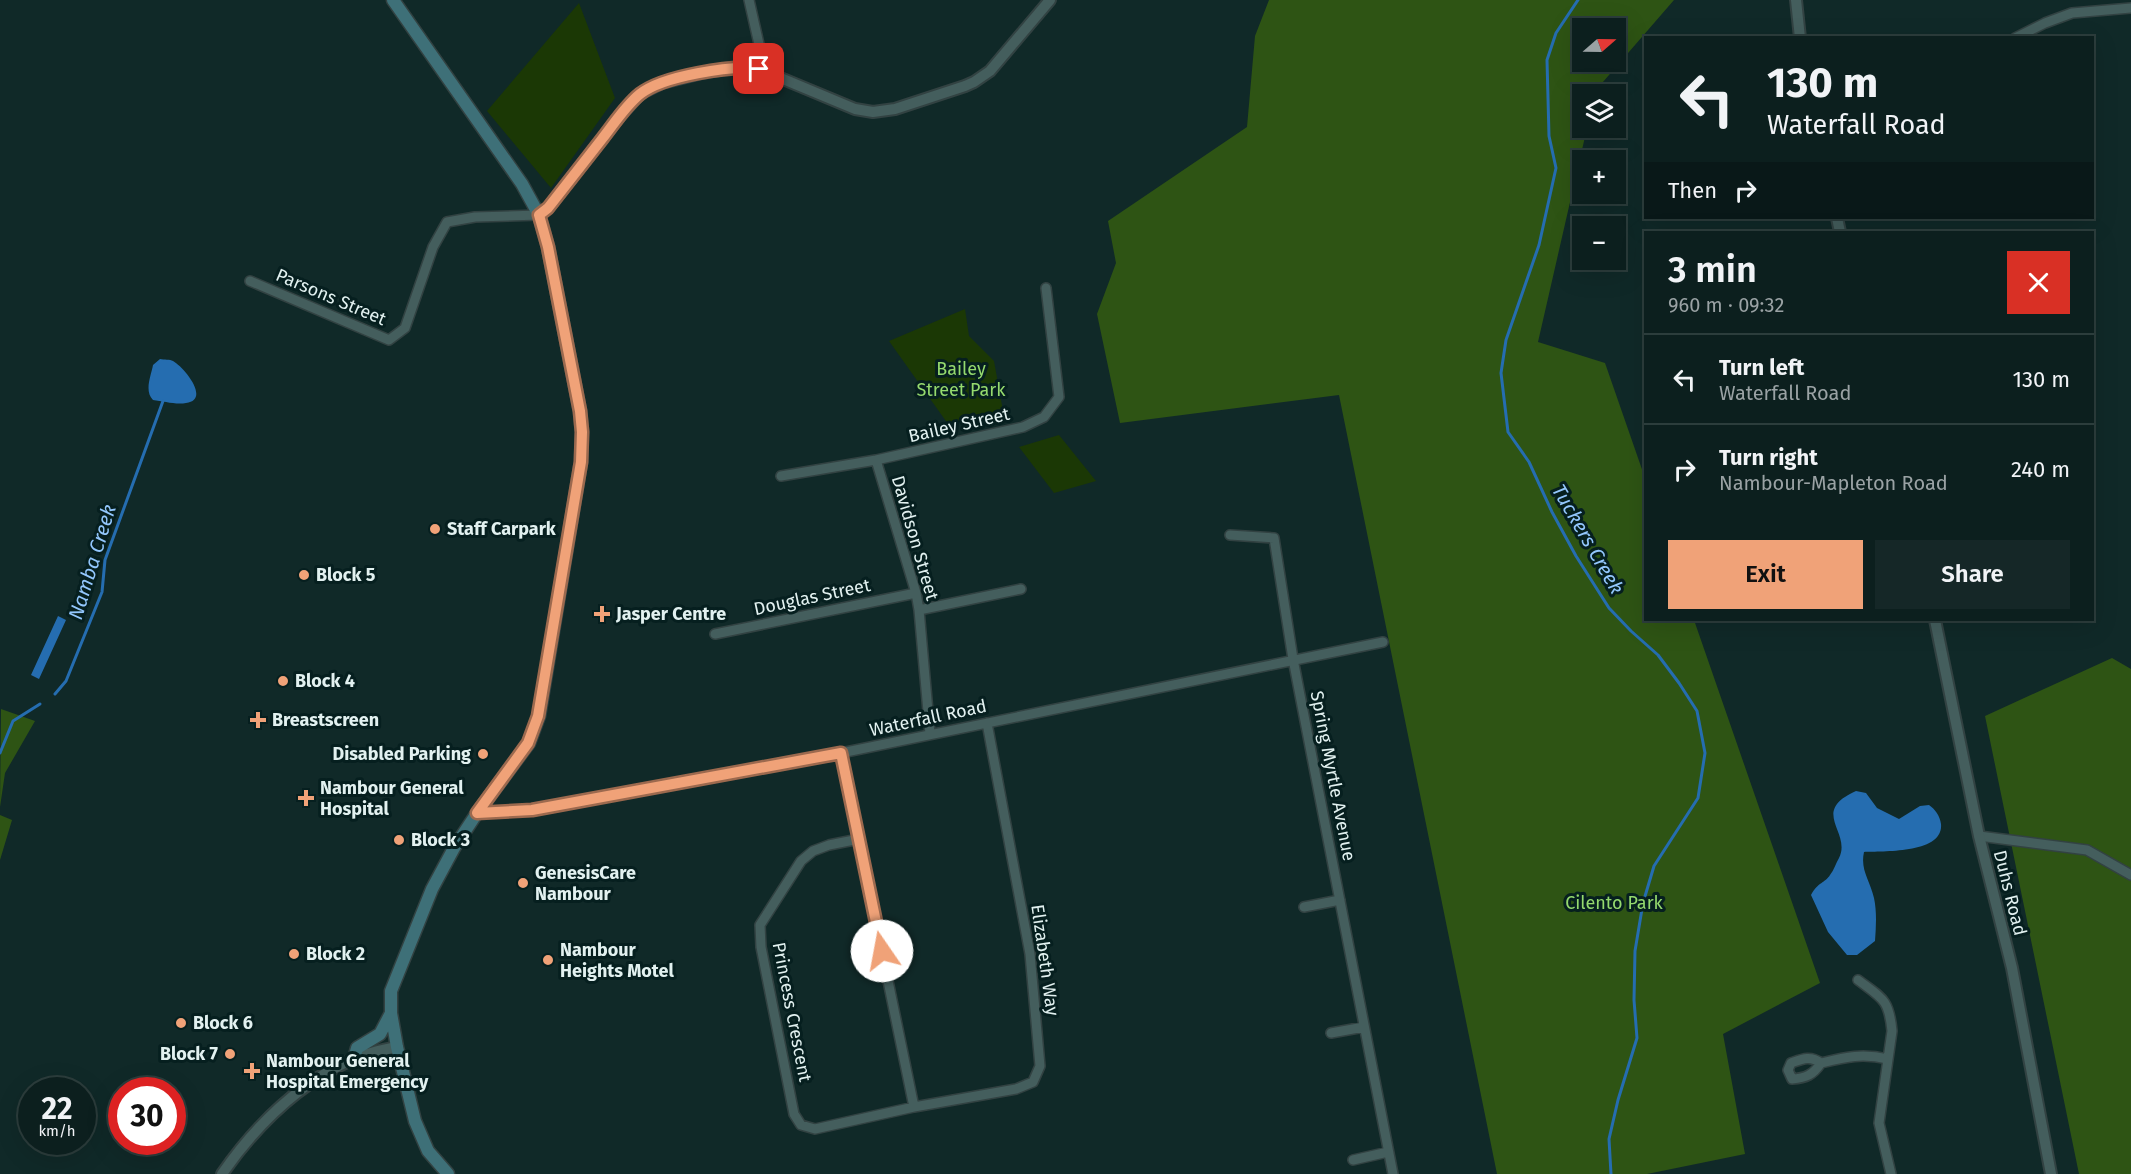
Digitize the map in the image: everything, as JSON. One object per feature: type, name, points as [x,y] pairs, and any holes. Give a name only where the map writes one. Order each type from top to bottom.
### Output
[{"type":"main road","points":[[393,0],[531,198],[539,215],[548,247],[580,411],[582,432],[581,462],[538,716],[528,743],[454,848],[429,896],[391,991],[391,1013],[419,1133],[428,1151],[448,1174]]},
{"type":"main road","points":[[354,1059],[357,1048],[380,1034],[391,1013]]},
{"type":"street","points":[[749,0],[761,53],[759,69]]},
{"type":"street","points":[[539,215],[548,208],[640,94],[662,83],[702,73],[736,68],[759,69],[855,109],[873,112],[895,109],[965,86],[982,78],[1050,0]]},
{"type":"street","points":[[1796,0],[1800,36]]},
{"type":"street","points":[[2019,36],[2072,13],[2131,8]]},
{"type":"street","name":"Parsons Street","points":[[250,281],[389,340],[405,328],[433,247],[447,222],[475,217],[539,215]]},
{"type":"street","name":"Bailey Street","points":[[781,476],[876,460],[1023,427],[1044,417],[1059,397],[1046,288]]},
{"type":"street","name":"Davidson Street","points":[[876,460],[916,593],[930,734]]},
{"type":"street","name":"Spring Myrtle Avenue","points":[[1230,535],[1274,538],[1293,660],[1393,1174]]},
{"type":"street","points":[[919,610],[1021,589]]},
{"type":"street","name":"Douglas Street","points":[[715,634],[916,593]]},
{"type":"street","name":"Duhs Road","points":[[1935,621],[1979,836],[2012,969],[2051,1174]]},
{"type":"street","name":"Waterfall Road","points":[[477,813],[532,810],[841,753],[1383,642]]},
{"type":"street","name":"Elizabeth Way","points":[[914,1107],[1016,1089],[1034,1082],[1040,1066],[1030,954],[987,723]]},
{"type":"street","points":[[841,753],[914,1107]]},
{"type":"street","points":[[1979,836],[2086,850],[2131,876]]},
{"type":"street","name":"Princess Crescent","points":[[859,839],[829,844],[813,851],[801,861],[760,925],[761,947],[794,1114],[801,1125],[815,1129],[914,1107]]},
{"type":"street","points":[[1304,908],[1340,900]]},
{"type":"street","points":[[1858,980],[1881,997],[1888,1006],[1892,1031],[1879,1123],[1891,1174]]},
{"type":"street","points":[[1331,1033],[1364,1027]]},
{"type":"street","points":[[222,1174],[250,1137],[279,1106],[316,1079],[354,1059],[398,1047]]},
{"type":"street","points":[[1821,1063],[1846,1056],[1873,1056],[1888,1059]]},
{"type":"street","points":[[1353,1160],[1388,1152]]},
{"type":"green space","name":"Cilento Park","points":[[1269,0],[1674,0],[1626,55],[1626,18],[1572,18],[1572,72],[1612,72],[1601,84],[1572,84],[1572,138],[1585,138],[1582,150],[1572,150],[1572,194],[1538,342],[1605,363],[1644,475],[1644,621],[1694,621],[1820,983],[1723,1034],[1745,1154],[1647,1174],[1497,1174],[1339,395],[1120,423],[1097,314],[1116,263],[1108,221],[1247,127],[1255,36]]},
{"type":"green space","points":[[579,3],[615,98],[551,188],[487,111]]},
{"type":"green space","name":"Bailey Street Park","points":[[965,309],[969,336],[994,361],[1003,411],[948,424],[889,341]]},
{"type":"green space","points":[[1059,435],[1096,481],[1054,493],[1019,447]]},
{"type":"green space","points":[[2112,658],[2131,669],[2131,1174],[2079,1174],[1985,716]]},
{"type":"green space","points":[[1,709],[35,721],[5,773],[0,807]]},
{"type":"green space","points":[[0,815],[12,820],[0,860]]},
{"type":"water","points":[[160,359],[173,361],[189,376],[196,390],[193,401],[178,404],[153,400],[149,392],[149,383],[153,365]]},
{"type":"water","points":[[58,616],[66,620],[39,679],[31,675]]},
{"type":"water","points":[[1856,791],[1866,793],[1877,808],[1899,819],[1920,806],[1929,805],[1937,813],[1941,824],[1939,834],[1933,841],[1923,846],[1897,851],[1864,852],[1864,870],[1875,903],[1875,941],[1857,955],[1847,955],[1828,932],[1811,895],[1833,871],[1842,849],[1833,815],[1835,807],[1842,799]]},
{"type":"waterway","name":"Tuckers Creek","points":[[1578,0],[1556,33],[1547,60],[1549,136],[1556,168],[1539,245],[1506,340],[1501,373],[1508,432],[1529,462],[1576,556],[1609,608],[1658,655],[1697,711],[1705,753],[1698,798],[1654,866],[1643,903],[1635,951],[1634,1000],[1637,1038],[1609,1139],[1611,1174]]},
{"type":"waterway","name":"Namba Creek","points":[[55,694],[66,681],[102,592],[105,560],[163,401]]},
{"type":"waterway","name":"Namba Creek","points":[[0,753],[13,721],[40,704]]},
{"type":"place","name":"Staff Carpark","points":[[435,529]]},
{"type":"place","name":"Block 5","points":[[304,575]]},
{"type":"place","name":"Jasper Centre","points":[[602,614]]},
{"type":"place","name":"Block 4","points":[[283,681]]},
{"type":"place","name":"Breastscreen","points":[[258,720]]},
{"type":"place","name":"Disabled Parking","points":[[483,754]]},
{"type":"place","name":"Nambour General Hospital","points":[[306,798]]},
{"type":"place","name":"Block 3","points":[[399,840]]},
{"type":"place","name":"GenesisCare Nambour","points":[[523,883]]},
{"type":"place","name":"Block 2","points":[[294,954]]},
{"type":"place","name":"Nambour Heights Motel","points":[[548,960]]},
{"type":"place","name":"Block 6","points":[[181,1023]]},
{"type":"place","name":"Block 7","points":[[230,1054]]},
{"type":"place","name":"Nambour General Hospital Emergency","points":[[252,1071]]},
{"type":"route","points":[[759,69],[746,67],[702,73],[662,83],[640,94],[548,208],[539,215],[548,247],[580,411],[581,462],[538,716],[528,743],[477,813],[532,810],[841,753],[882,951]]}]
